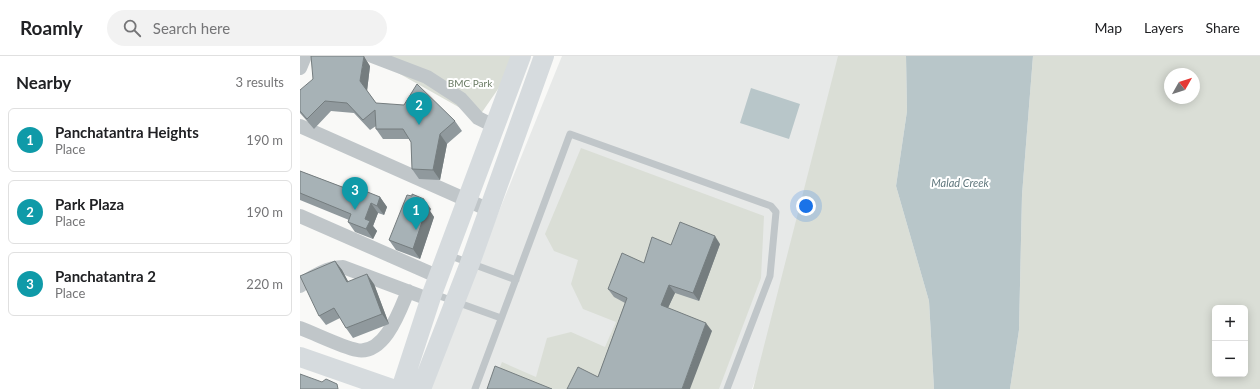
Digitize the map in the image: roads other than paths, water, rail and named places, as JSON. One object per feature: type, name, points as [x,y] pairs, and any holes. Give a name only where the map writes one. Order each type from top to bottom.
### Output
[{"type":"street","points":[[300,68],[305,56]]},
{"type":"street","points":[[372,56],[427,77],[461,99],[478,118],[494,126]]},
{"type":"street","points":[[401,389],[434,290],[521,56]]},
{"type":"street","points":[[421,389],[470,263],[488,209],[544,56]]},
{"type":"street","points":[[300,126],[488,209]]},
{"type":"street","points":[[300,216],[434,290]]},
{"type":"street","points":[[300,286],[307,279],[335,267],[343,267],[408,291],[434,290]]},
{"type":"street","points":[[300,328],[358,350],[370,348],[392,329],[408,291]]},
{"type":"street","points":[[300,357],[392,389]]},
{"type":"lane","points":[[475,389],[570,134],[771,206],[776,212],[770,276],[728,389]]},
{"type":"lane","points":[[447,254],[516,280]]},
{"type":"lane","points":[[434,290],[454,303],[501,318]]},
{"type":"water","name":"Malad Creek","points":[[906,56],[1033,56],[1022,195],[1019,330],[1010,389],[934,389],[929,301],[896,186],[907,111]]},
{"type":"water","points":[[751,88],[800,104],[789,139],[740,123]]},
{"type":"place","name":"Park Plaza","points":[[419,125]]},
{"type":"place","name":"Panchatantra 2","points":[[355,210]]},
{"type":"place","name":"Panchatantra Heights","points":[[416,230]]},
{"type":"park label","name":"BMC Park","points":[[470,83]]}]
